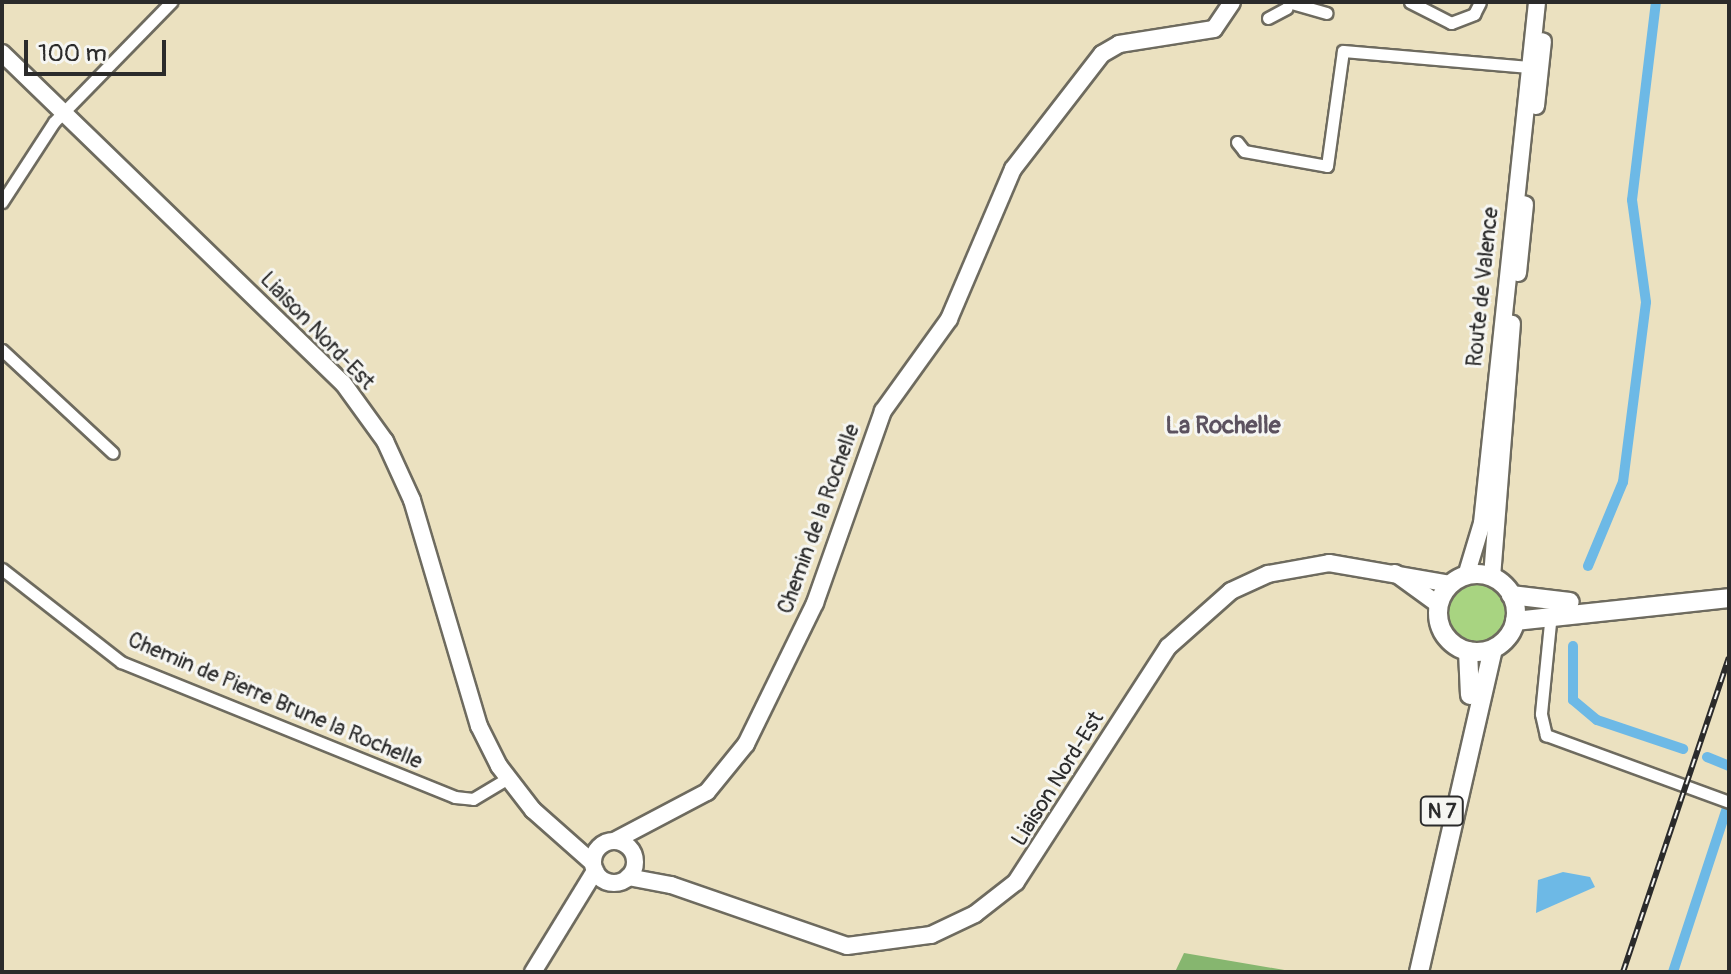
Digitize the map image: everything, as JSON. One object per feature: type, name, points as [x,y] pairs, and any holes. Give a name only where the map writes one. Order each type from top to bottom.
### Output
[{"type":"main road","name":"Chemin de la Rochelle","points":[[608,844],[652,818],[707,792],[746,744],[815,603],[883,411],[949,319],[1013,169],[1102,54],[1119,44],[1214,29],[1232,2]]},
{"type":"main road","name":"Route de Valence","points":[[1458,580],[1482,523],[1537,2]]},
{"type":"main road","name":"Route de Valence","points":[[1492,577],[1547,2]]},
{"type":"main road","name":"Liaison Nord-Est","points":[[2,53],[343,383],[385,441],[412,500],[479,726],[506,779],[609,882]]},
{"type":"main road","name":"Liaison Nord-Est","points":[[628,877],[671,885],[836,944],[931,935],[975,914],[1016,882],[1168,647],[1197,616],[1231,591],[1303,565],[1391,569],[1458,580]]},
{"type":"main road","points":[[1391,569],[1439,605],[1444,634],[1468,651],[1493,649],[1515,621],[1551,613],[1727,598]]},
{"type":"main road","points":[[1439,605],[1458,580],[1492,577],[1511,595],[1515,621]]},
{"type":"main road","points":[[1511,595],[1621,605]]},
{"type":"main road","name":"N 7","points":[[1419,972],[1493,649]]},
{"type":"main road","name":"N 7","points":[[1408,972],[1467,716],[1474,672],[1468,651]]},
{"type":"main road","points":[[580,904],[609,882],[628,877],[633,856],[652,818]]},
{"type":"main road","name":"Liaison Nord-Est","points":[[560,833],[608,844],[633,856],[671,885]]},
{"type":"main road","points":[[533,972],[580,904],[594,867],[608,844]]},
{"type":"street","points":[[2,202],[63,112],[171,2]]},
{"type":"street","points":[[1410,2],[1451,23],[1474,14],[1480,2]]},
{"type":"street","points":[[1268,18],[1287,5],[1326,13]]},
{"type":"street","points":[[1237,142],[1244,151],[1327,166],[1343,51],[1529,67]]},
{"type":"street","points":[[2,350],[113,453]]},
{"type":"street","name":"Chemin de Pierre Brune la Rochelle","points":[[2,569],[121,662],[455,797],[473,799],[506,779]]},
{"type":"street","points":[[1551,613],[1541,714],[1546,735],[1724,800]]},
{"type":"green space","points":[[1477,584],[1498,592],[1506,613],[1498,634],[1477,642],[1456,634],[1448,613],[1456,592]]},
{"type":"green space","points":[[1184,953],[1296,972],[1175,972]]},
{"type":"water","points":[[1563,872],[1590,877],[1595,887],[1536,913],[1538,880]]},
{"type":"waterway","points":[[1588,566],[1623,482],[1646,302],[1632,200],[1656,2]]},
{"type":"waterway","points":[[1573,646],[1573,700],[1597,720],[1683,749]]},
{"type":"waterway","points":[[1707,757],[1729,766]]},
{"type":"waterway","points":[[1673,972],[1729,802]]},
{"type":"railway","points":[[1623,972],[1729,657]]},
{"type":"district","name":"La Rochelle","points":[[1223,426]]}]
